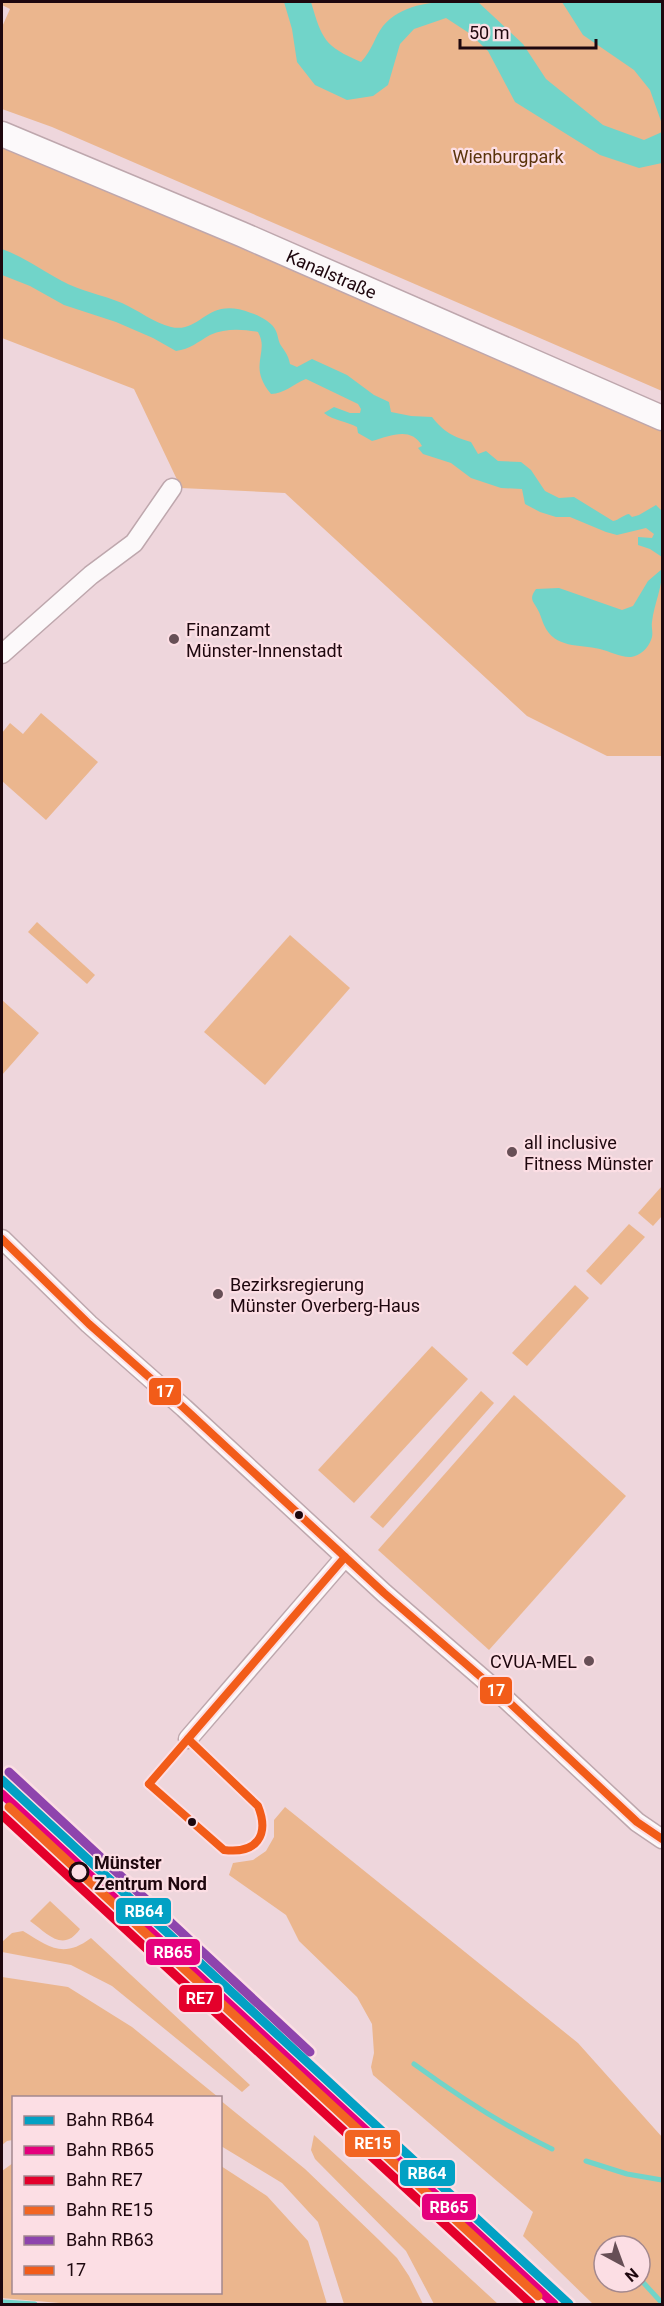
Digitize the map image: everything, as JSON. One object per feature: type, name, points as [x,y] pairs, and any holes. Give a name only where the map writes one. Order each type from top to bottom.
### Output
[{"type":"main road","name":"Kanalstraße","points":[[2,134],[241,234],[663,418]]},
{"type":"street","points":[[2,654],[92,575],[134,543],[172,488]]},
{"type":"street","points":[[2,1239],[89,1324],[184,1408],[345,1557],[496,1690],[637,1822],[663,1839]]},
{"type":"street","points":[[188,1739],[345,1557]]},
{"type":"green space","name":"Wienburgpark","points":[[2,2],[662,2],[662,391],[52,127],[2,109],[2,27],[10,9],[2,5]]},
{"type":"green space","points":[[2,145],[662,430],[662,756],[607,756],[527,716],[285,493],[181,488],[134,389],[2,338]]},
{"type":"green space","points":[[41,713],[98,762],[46,820],[2,781],[2,733],[10,723],[23,734]]},
{"type":"green space","points":[[37,922],[95,975],[87,984],[28,932]]},
{"type":"green space","points":[[290,935],[350,988],[265,1085],[204,1032]]},
{"type":"green space","points":[[2,1000],[39,1033],[2,1075]]},
{"type":"green space","points":[[662,1186],[662,1216],[653,1226],[638,1213]]},
{"type":"green space","points":[[629,1224],[645,1237],[601,1285],[586,1271]]},
{"type":"green space","points":[[575,1285],[589,1298],[527,1366],[512,1353]]},
{"type":"green space","points":[[432,1346],[468,1379],[354,1503],[318,1470]]},
{"type":"green space","points":[[481,1391],[494,1403],[383,1528],[370,1517]]},
{"type":"green space","points":[[514,1395],[626,1496],[489,1650],[378,1550]]},
{"type":"green space","points":[[285,1807],[578,2043],[662,2137],[662,2304],[593,2304],[523,2236],[533,2212],[373,2075],[371,2067],[374,2053],[372,2024],[357,1997],[299,1941],[286,1915],[229,1875],[233,1863],[253,1860],[266,1851],[274,1837],[274,1820]]},
{"type":"green space","points":[[50,1901],[80,1929],[68,1940],[49,1936],[30,1921]]},
{"type":"green space","points":[[23,1931],[49,1946],[64,1949],[72,1948],[91,1938],[250,2085],[242,2092],[112,1986],[71,1965],[2,1952],[2,1942],[12,1933]]},
{"type":"green space","points":[[2,1977],[68,1987],[132,2027],[217,2096],[12,2096],[12,2140],[2,2145]]},
{"type":"green space","points":[[222,2102],[305,2169],[397,2258],[423,2304],[344,2304],[318,2222],[282,2183],[222,2147]]},
{"type":"green space","points":[[314,2135],[498,2304],[434,2304],[406,2251],[315,2159],[311,2150]]},
{"type":"green space","points":[[12,2164],[12,2294],[222,2294],[222,2167],[267,2196],[308,2241],[327,2304],[71,2304],[2,2298],[2,2171]]},
{"type":"water","points":[[284,2],[311,2],[318,25],[326,40],[339,51],[361,62],[383,26],[403,11],[439,2],[478,2],[523,44],[546,79],[603,125],[644,140],[662,132],[662,163],[639,168],[600,155],[515,102],[488,51],[469,33],[446,18],[414,29],[400,44],[388,85],[373,96],[347,100],[315,85],[297,62],[292,29]]},
{"type":"water","points":[[562,2],[662,2],[662,124],[650,90],[634,70],[583,35]]},
{"type":"water","points":[[2,249],[69,284],[122,303],[158,323],[171,327],[181,328],[190,325],[214,311],[224,309],[236,309],[258,316],[274,328],[290,364],[297,367],[312,359],[347,375],[374,395],[389,402],[391,412],[432,417],[449,433],[471,442],[478,454],[486,451],[498,461],[521,462],[531,470],[545,491],[559,498],[574,497],[613,521],[629,514],[632,517],[639,515],[656,505],[662,511],[662,557],[638,545],[638,537],[652,538],[654,534],[646,528],[617,535],[570,517],[556,517],[540,512],[525,504],[522,489],[501,488],[471,478],[451,463],[423,454],[418,448],[422,446],[417,440],[406,434],[372,441],[358,433],[357,427],[324,413],[334,407],[350,413],[360,413],[361,409],[358,404],[306,379],[284,391],[271,394],[261,375],[262,346],[258,332],[222,331],[190,347],[176,351],[153,338],[116,322],[64,305],[30,286],[2,275]]},
{"type":"water","points":[[662,569],[652,622],[652,638],[646,649],[631,657],[568,644],[554,638],[544,625],[532,596],[536,589],[559,588],[622,610],[633,606],[648,581]]},
{"type":"waterway","points":[[414,2064],[481,2110],[552,2149]]},
{"type":"waterway","points":[[586,2161],[627,2174],[662,2180]]},
{"type":"waterway","points":[[652,2292],[662,2303]]},
{"type":"waterway","points":[[2,2302],[35,2304]]},
{"type":"rail line","name":"RB63","points":[[9,1772],[310,2052]]},
{"type":"rail line","name":"RB64","points":[[2,1780],[569,2304]]},
{"type":"rail line","name":"RB65","points":[[2,1794],[554,2304]]},
{"type":"rail line","name":"RE15","points":[[9,1807],[538,2296]]},
{"type":"rail line","name":"RE7","points":[[2,1815],[531,2304]]},
{"type":"transit line","name":"17","points":[[2,1239],[89,1324],[184,1408],[384,1593],[496,1690],[637,1822],[662,1839]]},
{"type":"transit line","name":"17","points":[[149,1784],[345,1557]]},
{"type":"transit line","name":"17","points":[[149,1784],[224,1850],[244,1849],[258,1841],[262,1826],[258,1806],[188,1739]]},
{"type":"place","name":"Finanzamt Münster-Innenstadt","points":[[174,639]]},
{"type":"place","name":"all inclusive Fitness Münster","points":[[512,1152]]},
{"type":"place","name":"Bezirksregierung Münster Overberg-Haus","points":[[218,1294]]},
{"type":"place","name":"CVUA-MEL","points":[[589,1661]]},
{"type":"place","name":"Münster Zentrum Nord","points":[[79,1872]]}]
